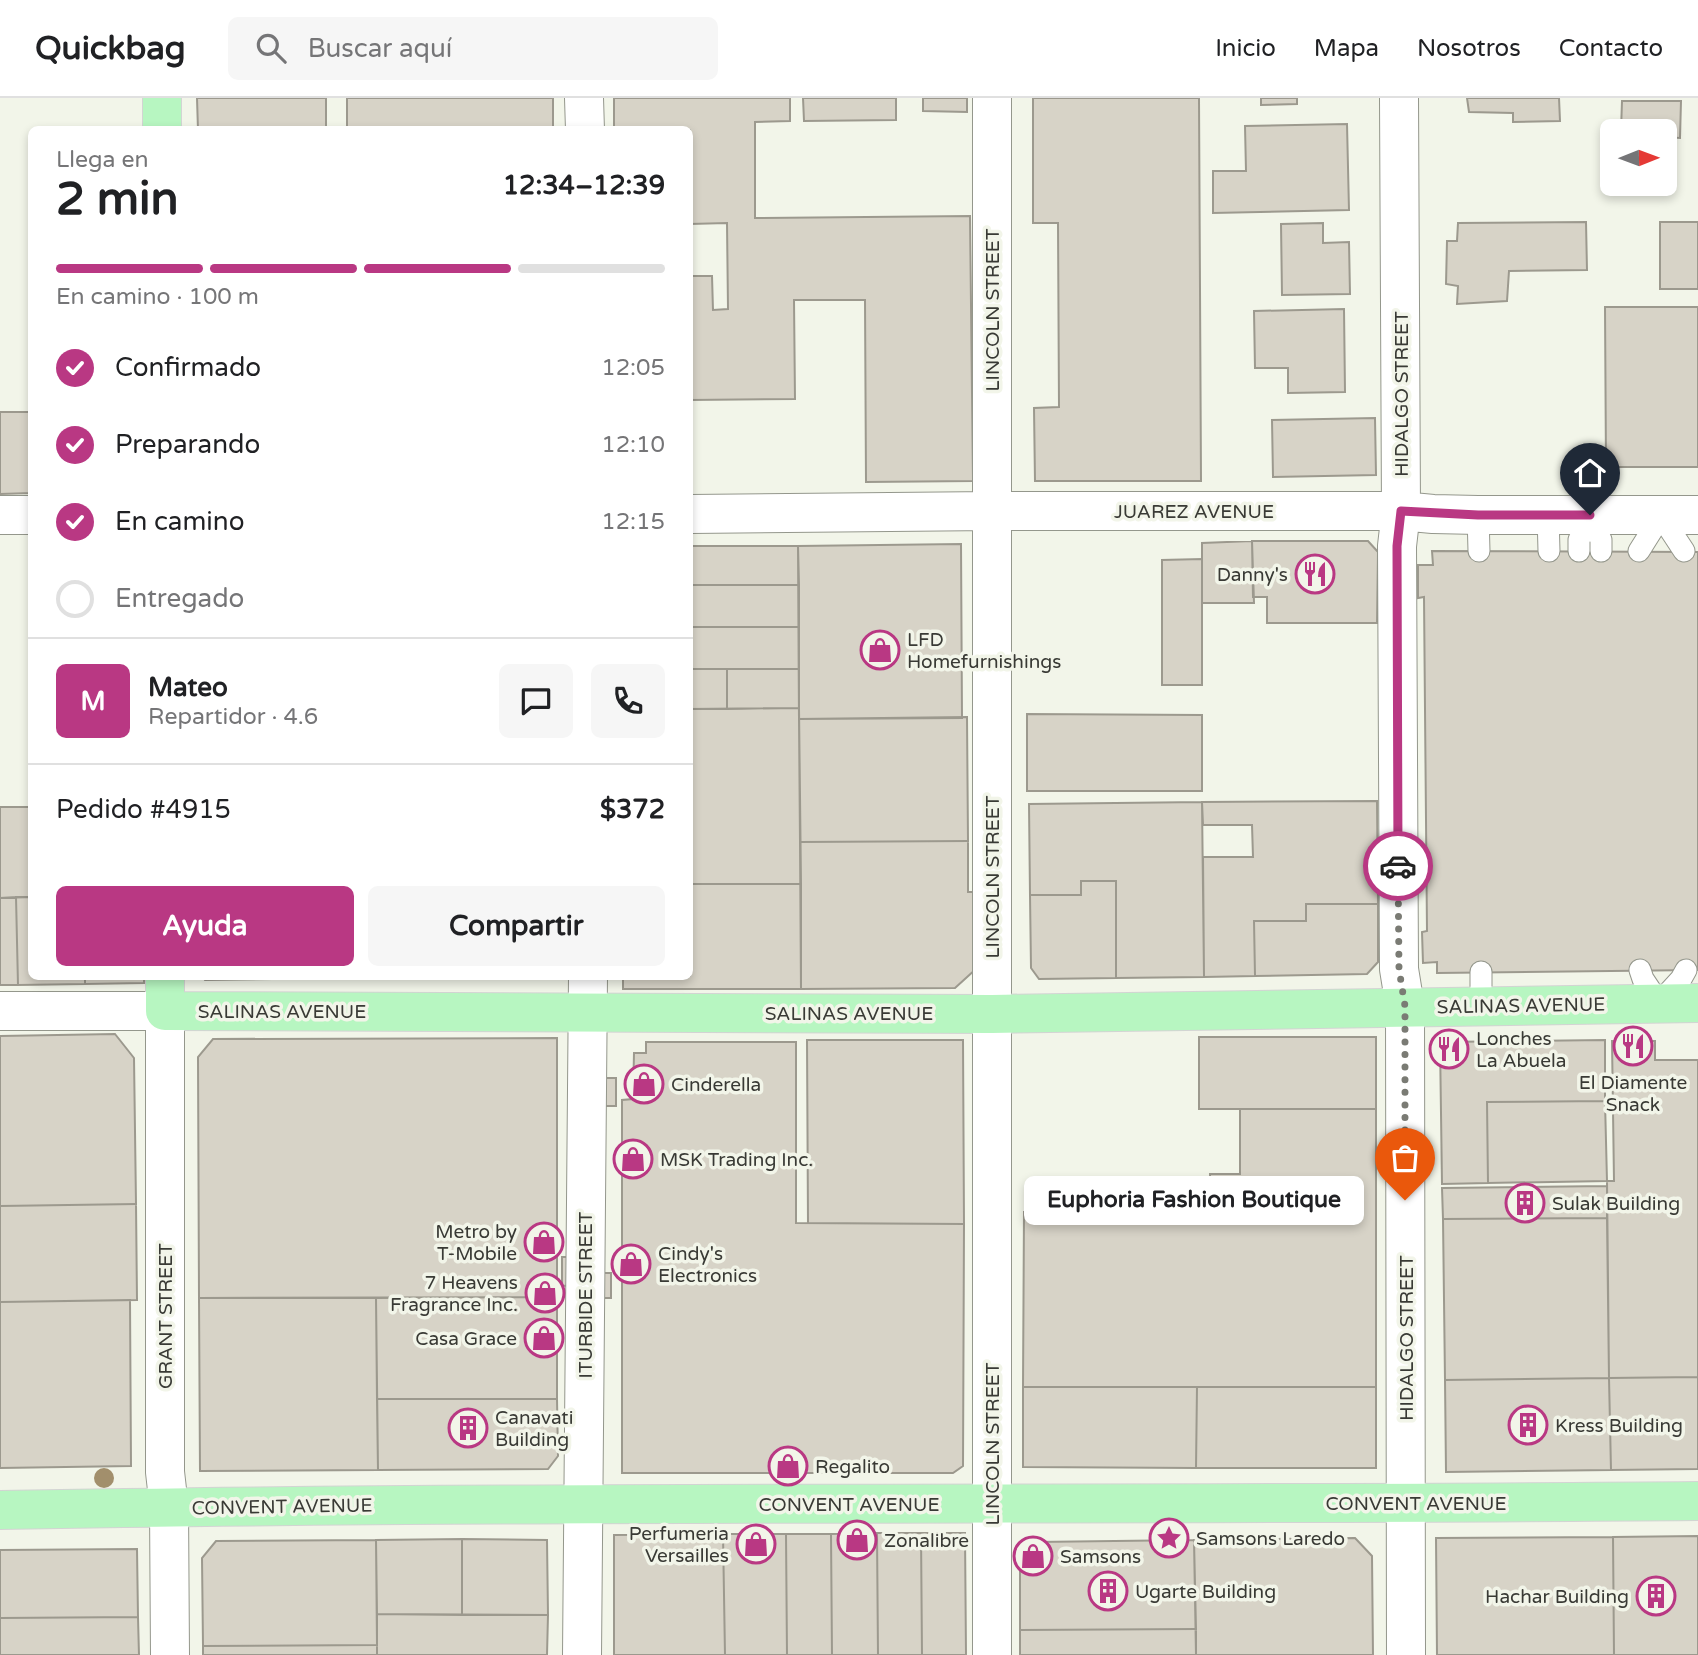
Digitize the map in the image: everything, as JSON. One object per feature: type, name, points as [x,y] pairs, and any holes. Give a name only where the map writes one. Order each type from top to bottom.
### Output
[{"type":"main road","points":[[162,98],[162,126]]},
{"type":"main road","name":"SALINAS AVENUE","points":[[165,993],[588,994],[992,1014],[1405,1006],[1481,989],[1659,1003],[1692,986]]},
{"type":"main road","name":"CONVENT AVENUE","points":[[0,1510],[583,1504],[1406,1504],[1698,1501]]},
{"type":"street","points":[[584,98],[585,126]]},
{"type":"street","name":"LINCOLN STREET","points":[[992,98],[992,1655]]},
{"type":"street","name":"HIDALGO STREET","points":[[1399,98],[1401,511],[1397,546],[1399,969],[1405,1006],[1406,1655]]},
{"type":"street","name":"JUAREZ AVENUE","points":[[693,514],[1401,511],[1478,533],[1548,533],[1590,515],[1680,515]]},
{"type":"street","points":[[0,515],[28,515]]},
{"type":"street","name":"SALINAS AVENUE","points":[[0,1011],[165,993]]},
{"type":"street","name":"GRANT STREET","points":[[165,993],[165,1472],[169,1507],[170,1655]]},
{"type":"street","name":"ITURBIDE STREET","points":[[582,1655],[588,994]]},
{"type":"lane","points":[[1579,551],[1578,540],[1590,515]]},
{"type":"lane","points":[[1590,515],[1601,540],[1601,551]]},
{"type":"lane","points":[[1639,551],[1680,515]]},
{"type":"lane","points":[[1680,515],[1684,551]]},
{"type":"lane","points":[[1640,970],[1659,1003]]},
{"type":"building","points":[[197,98],[326,98],[326,126],[198,126]]},
{"type":"building","points":[[347,98],[553,98],[553,126],[347,126]]},
{"type":"building","points":[[614,98],[790,98],[790,121],[755,122],[755,218],[970,216],[973,481],[866,482],[865,300],[794,300],[795,399],[693,400],[693,276],[712,276],[713,310],[728,309],[727,223],[693,224],[693,126],[614,126]]},
{"type":"building","points":[[803,98],[896,98],[896,120],[804,121]]},
{"type":"building","points":[[923,98],[967,98],[967,112],[923,111]]},
{"type":"building","points":[[1033,98],[1199,98],[1201,481],[1035,481],[1034,408],[1059,407],[1058,223],[1033,223]]},
{"type":"building","points":[[1261,98],[1297,98],[1297,104],[1261,105]]},
{"type":"building","points":[[1467,98],[1559,98],[1560,121],[1513,122],[1513,113],[1469,112]]},
{"type":"building","points":[[1622,101],[1681,101],[1680,138],[1677,138],[1677,119],[1621,119]]},
{"type":"building","points":[[1347,124],[1349,210],[1213,213],[1213,171],[1246,171],[1245,126]]},
{"type":"building","points":[[1586,222],[1587,270],[1509,271],[1507,301],[1457,304],[1458,286],[1446,284],[1447,241],[1457,241],[1458,223]]},
{"type":"building","points":[[1660,222],[1698,222],[1698,289],[1660,289]]},
{"type":"building","points":[[1323,223],[1323,243],[1349,242],[1350,294],[1282,295],[1281,224]]},
{"type":"building","points":[[1605,307],[1698,307],[1698,467],[1606,467]]},
{"type":"building","points":[[1344,309],[1345,392],[1288,393],[1288,368],[1255,368],[1254,311]]},
{"type":"building","points":[[0,412],[28,412],[28,493],[0,494]]},
{"type":"building","points":[[1375,418],[1376,475],[1273,477],[1272,420]]},
{"type":"building","name":"Danny's","points":[[1252,541],[1368,541],[1378,552],[1377,623],[1267,623],[1267,597],[1253,597]]},
{"type":"building","points":[[1252,541],[1254,603],[1202,603],[1202,543]]},
{"type":"building","name":"LFD Homefurnishings","points":[[961,544],[962,718],[799,719],[798,546]]},
{"type":"building","points":[[693,546],[798,546],[799,585],[693,585]]},
{"type":"building","points":[[1432,551],[1698,552],[1698,970],[1437,973],[1437,962],[1423,963],[1422,932],[1427,931],[1424,597],[1418,598],[1418,565],[1433,565]]},
{"type":"building","points":[[1432,551],[1698,552],[1698,970],[1437,973],[1437,962],[1423,963],[1422,932],[1427,931],[1424,597],[1418,598],[1418,565],[1433,565]]},
{"type":"building","points":[[1202,559],[1202,685],[1162,685],[1162,560]]},
{"type":"building","points":[[693,585],[799,585],[799,627],[693,627]]},
{"type":"building","points":[[693,627],[799,627],[799,669],[693,669]]},
{"type":"building","points":[[693,669],[727,669],[727,709],[693,709]]},
{"type":"building","points":[[727,669],[799,669],[799,708],[727,709]]},
{"type":"building","points":[[799,708],[801,884],[693,884],[693,709]]},
{"type":"building","points":[[1027,714],[1202,715],[1202,791],[1027,791]]},
{"type":"building","points":[[967,717],[968,841],[800,842],[799,719]]},
{"type":"building","points":[[1377,801],[1378,904],[1306,904],[1306,921],[1254,921],[1255,976],[1204,977],[1203,857],[1253,857],[1252,825],[1203,825],[1202,802]]},
{"type":"building","points":[[1202,802],[1204,977],[1116,978],[1116,881],[1081,881],[1081,895],[1030,895],[1029,804]]},
{"type":"building","points":[[0,807],[28,807],[28,897],[0,898]]},
{"type":"building","points":[[968,841],[968,892],[976,892],[977,968],[955,988],[801,989],[800,842]]},
{"type":"building","points":[[1081,881],[1116,881],[1116,978],[1039,979],[1031,968],[1030,895],[1081,895]]},
{"type":"building","points":[[693,884],[801,884],[801,989],[623,989],[623,980],[693,980]]},
{"type":"building","points":[[16,897],[18,985],[0,985],[0,898]]},
{"type":"building","points":[[16,897],[28,897],[28,980],[85,980],[85,984],[18,985]]},
{"type":"building","points":[[1306,904],[1378,904],[1378,962],[1367,974],[1255,976],[1254,921],[1306,921]]},
{"type":"building","points":[[85,980],[144,980],[144,983],[85,984]]},
{"type":"building","points":[[115,1034],[134,1058],[136,1204],[0,1206],[0,1036]]},
{"type":"building","points":[[1199,1037],[1376,1037],[1376,1109],[1199,1109]]},
{"type":"building","points":[[557,1038],[557,1297],[199,1298],[198,1057],[213,1039]]},
{"type":"building","points":[[807,1040],[963,1040],[964,1224],[808,1223]]},
{"type":"building","points":[[1605,1040],[1605,1101],[1487,1102],[1488,1183],[1442,1184],[1440,1042]]},
{"type":"building","points":[[1612,1041],[1655,1041],[1655,1060],[1698,1060],[1698,1377],[1609,1378],[1607,1181],[1614,1181]]},
{"type":"building","points":[[646,1042],[796,1042],[796,1223],[964,1224],[963,1466],[953,1473],[622,1473],[622,1100],[633,1099],[634,1053],[646,1053]]},
{"type":"building","points":[[602,1078],[616,1078],[616,1106],[601,1106]]},
{"type":"building","points":[[1605,1101],[1607,1181],[1488,1183],[1487,1102]]},
{"type":"building","points":[[1240,1109],[1376,1109],[1376,1387],[1023,1387],[1024,1212],[1211,1213],[1210,1174],[1240,1174]]},
{"type":"building","name":"Sulak Building","points":[[1607,1186],[1607,1218],[1443,1219],[1442,1188]]},
{"type":"building","points":[[136,1204],[137,1300],[0,1302],[0,1206]]},
{"type":"building","points":[[1607,1218],[1609,1378],[1445,1380],[1443,1219]]},
{"type":"building","points":[[562,1257],[576,1257],[577,1285],[562,1286]]},
{"type":"building","points":[[601,1273],[611,1273],[611,1298],[601,1298]]},
{"type":"building","points":[[557,1297],[557,1399],[377,1399],[376,1298]]},
{"type":"building","points":[[199,1298],[376,1298],[378,1470],[200,1471]]},
{"type":"building","points":[[130,1300],[131,1466],[0,1468],[0,1302]]},
{"type":"building","points":[[1698,1377],[1698,1469],[1611,1470],[1609,1378]]},
{"type":"building","name":"Kress Building","points":[[1609,1378],[1611,1470],[1446,1472],[1445,1380]]},
{"type":"building","points":[[1023,1387],[1197,1387],[1196,1468],[1023,1467]]},
{"type":"building","points":[[1197,1387],[1376,1387],[1376,1468],[1196,1468]]},
{"type":"building","name":"Canavati Building","points":[[377,1399],[557,1399],[558,1456],[548,1469],[378,1470]]},
{"type":"building","points":[[877,1533],[878,1655],[832,1655],[831,1534]]},
{"type":"building","points":[[877,1533],[921,1533],[922,1655],[878,1655]]},
{"type":"building","points":[[921,1533],[965,1533],[966,1655],[922,1655]]},
{"type":"building","points":[[723,1534],[725,1655],[614,1655],[614,1535]]},
{"type":"building","points":[[723,1534],[786,1534],[787,1655],[725,1655]]},
{"type":"building","points":[[786,1534],[831,1534],[832,1655],[787,1655]]},
{"type":"building","name":"Hachar Building","points":[[1698,1536],[1698,1655],[1614,1655],[1613,1537]]},
{"type":"building","points":[[1613,1537],[1614,1655],[1437,1655],[1436,1538]]},
{"type":"building","points":[[1355,1538],[1372,1556],[1373,1655],[1196,1655],[1194,1540]]},
{"type":"building","points":[[462,1539],[462,1615],[377,1614],[376,1540]]},
{"type":"building","points":[[462,1539],[547,1540],[548,1615],[462,1615]]},
{"type":"building","points":[[376,1540],[377,1645],[203,1646],[202,1558],[216,1541]]},
{"type":"building","name":"Ugarte Building","points":[[1194,1540],[1196,1629],[1020,1630],[1020,1554],[1035,1542]]},
{"type":"building","points":[[137,1549],[138,1617],[0,1618],[0,1550]]},
{"type":"building","points":[[377,1614],[548,1615],[547,1655],[377,1655]]},
{"type":"building","points":[[138,1617],[139,1655],[0,1655],[0,1618]]},
{"type":"building","points":[[1196,1629],[1196,1655],[1020,1655],[1020,1630]]},
{"type":"building","points":[[377,1645],[377,1655],[203,1655],[203,1646]]},
{"type":"way so far","points":[[1398,866],[1399,969],[1405,1006],[1405,1200]]},
{"type":"place","name":"Danny's","points":[[1315,574]]},
{"type":"place","name":"LFD Homefurnishings","points":[[880,650]]},
{"type":"place","name":"El Diamente Snack","points":[[1633,1046]]},
{"type":"place","name":"Lonches La Abuela","points":[[1449,1049]]},
{"type":"place","name":"Cinderella","points":[[644,1084]]},
{"type":"place","name":"MSK Trading Inc.","points":[[633,1159]]},
{"type":"place","name":"Euphoria Fashion Boutique","points":[[1405,1200]]},
{"type":"place","name":"Sulak Building","points":[[1525,1203]]},
{"type":"place","name":"Metro by T-Mobile","points":[[544,1242]]},
{"type":"place","name":"Cindy's Electronics","points":[[631,1264]]},
{"type":"place","name":"7 Heavens Fragrance Inc.","points":[[545,1293]]},
{"type":"place","name":"Casa Grace","points":[[544,1338]]},
{"type":"place","name":"Kress Building","points":[[1528,1425]]},
{"type":"place","name":"Canavati Building","points":[[468,1428]]},
{"type":"place","name":"Regalito","points":[[788,1466]]},
{"type":"place","name":"Samsons Laredo","points":[[1169,1538]]},
{"type":"place","name":"Zonalibre","points":[[857,1540]]},
{"type":"place","name":"Perfumeria Versailles","points":[[756,1544]]},
{"type":"place","name":"Samsons","points":[[1033,1556]]},
{"type":"place","name":"Ugarte Building","points":[[1108,1591]]},
{"type":"place","name":"Hachar Building","points":[[1656,1596]]},
{"type":"route","points":[[1398,866],[1397,546],[1401,511],[1478,515],[1590,515]]}]
